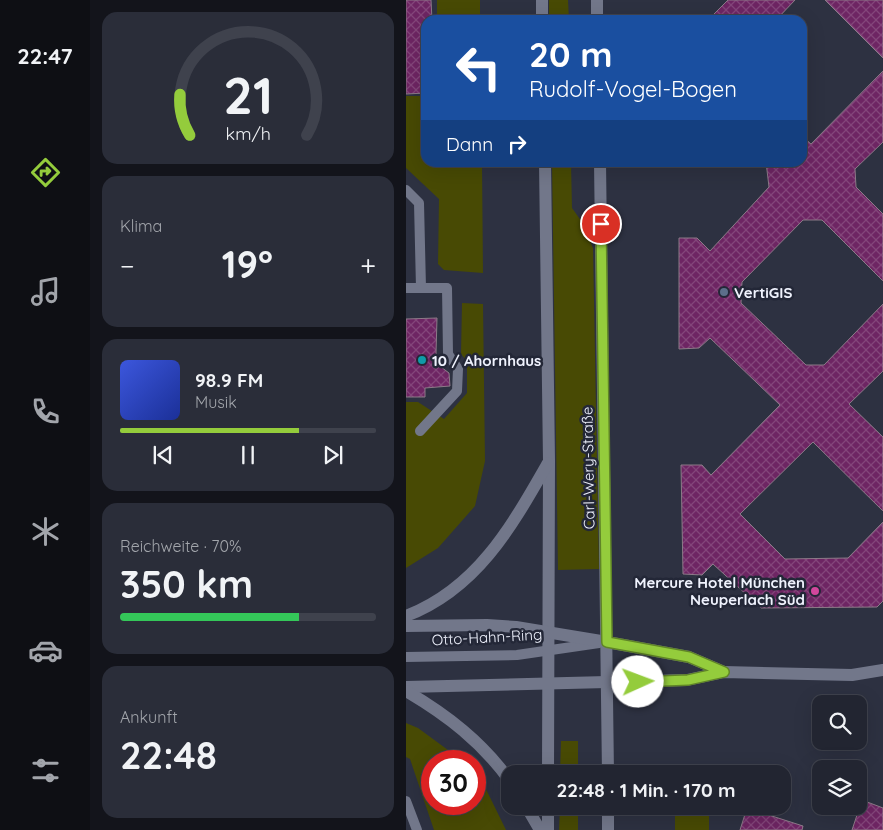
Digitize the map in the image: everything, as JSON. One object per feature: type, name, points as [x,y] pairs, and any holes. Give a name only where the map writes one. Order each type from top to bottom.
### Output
[{"type":"main road","points":[[542,0],[542,15]]},
{"type":"main road","points":[[597,0],[597,15]]},
{"type":"main road","points":[[544,167],[549,461],[548,765]]},
{"type":"main road","name":"Carl-Wery-Straße","points":[[600,167],[608,765]]},
{"type":"main road","points":[[406,616],[424,609],[448,594],[469,579],[486,561],[510,527],[549,461]]},
{"type":"main road","name":"Otto-Hahn-Ring","points":[[406,626],[487,625],[548,632],[607,642]]},
{"type":"main road","points":[[607,642],[689,657],[724,672]]},
{"type":"main road","points":[[406,687],[688,680],[724,672],[852,675],[883,670]]},
{"type":"main road","points":[[406,691],[466,731],[482,746],[501,770]]},
{"type":"main road","points":[[531,815],[540,830]]},
{"type":"main road","points":[[548,815],[548,830]]},
{"type":"main road","points":[[608,815],[608,830]]},
{"type":"lane","points":[[406,190],[419,203],[421,288]]},
{"type":"lane","points":[[406,288],[447,288],[448,354],[458,369],[457,391],[420,431]]},
{"type":"lane","name":"Otto-Hahn-Ring","points":[[406,657],[517,655],[607,642]]},
{"type":"lane","points":[[406,801],[417,830]]},
{"type":"shaded area","points":[[437,0],[480,0],[480,15],[437,15]]},
{"type":"shaded area","points":[[549,0],[568,0],[569,15],[549,15]]},
{"type":"shaded area","points":[[406,96],[421,96],[421,167],[482,167],[483,273],[444,270],[438,264],[439,199],[406,168]]},
{"type":"shaded area","points":[[552,167],[571,167],[572,208],[582,222],[593,248],[599,569],[558,570]]},
{"type":"shaded area","points":[[462,303],[483,304],[485,461],[475,506],[438,548],[406,568],[406,402],[418,402],[444,419],[467,393],[467,361],[461,354]]},
{"type":"shaded area","points":[[406,723],[418,728],[448,750],[421,750],[421,792],[410,759],[406,757]]},
{"type":"shaded area","points":[[561,741],[578,741],[578,765],[560,765]]},
{"type":"shaded area","points":[[486,789],[506,830],[434,830],[429,815],[486,815]]},
{"type":"shaded area","points":[[560,815],[578,815],[578,830],[559,830]]},
{"type":"shaded area","points":[[675,815],[709,815],[709,830],[675,830]]},
{"type":"building","points":[[406,0],[431,0],[432,15],[421,15],[421,93],[406,94]]},
{"type":"building","points":[[728,0],[795,0],[781,15],[713,15]]},
{"type":"building","points":[[825,0],[883,0],[883,58]]},
{"type":"building","points":[[883,71],[883,142],[855,169],[856,187],[883,214],[883,281],[822,220],[803,220],[742,282],[741,303],[806,365],[824,365],[883,304],[883,371],[849,404],[883,437],[883,511],[813,442],[740,514],[785,559],[848,558],[883,522],[883,601],[877,607],[761,608],[713,564],[702,575],[683,574],[681,465],[702,465],[711,475],[780,405],[710,338],[699,348],[679,349],[679,238],[697,238],[710,251],[769,187],[767,167],[807,167],[807,140],[811,144]]},
{"type":"building","name":"10 / Ahornhaus","points":[[437,318],[436,353],[441,367],[449,373],[450,386],[425,388],[425,397],[406,397],[406,319]]},
{"type":"building","points":[[867,802],[883,808],[883,830],[852,830],[857,815],[867,815]]},
{"type":"building","points":[[745,815],[769,815],[803,826],[802,830],[740,830]]},
{"type":"place","name":"VertiGIS","points":[[724,292]]},
{"type":"place","name":"10 / Ahornhaus","points":[[422,360]]},
{"type":"place","name":"Mercure Hotel München Neuperlach Süd","points":[[815,591]]},
{"type":"route","points":[[601,224],[607,642],[689,657],[724,672],[688,680],[638,682]]}]
